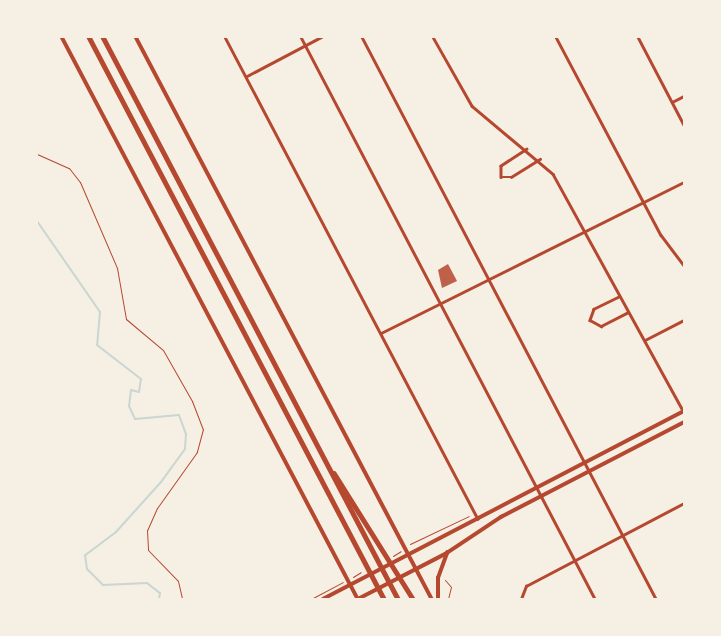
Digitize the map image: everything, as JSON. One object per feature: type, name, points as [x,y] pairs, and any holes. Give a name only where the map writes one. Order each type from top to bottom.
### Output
[{"type":"highway","points":[[89,37],[384,599]]},
{"type":"highway","points":[[103,37],[398,599]]},
{"type":"highway","points":[[324,457],[367,519],[413,599]]},
{"type":"main road","points":[[62,37],[358,599],[447,553],[542,496],[684,422]]},
{"type":"main road","points":[[136,37],[432,599]]},
{"type":"main road","points":[[323,599],[684,411]]},
{"type":"main road","points":[[438,599],[438,578],[447,553]]},
{"type":"street","points":[[225,37],[478,519]]},
{"type":"street","points":[[302,37],[595,599]]},
{"type":"street","points":[[246,76],[321,37]]},
{"type":"street","points":[[362,37],[656,599]]},
{"type":"street","points":[[433,37],[472,106],[540,159],[553,174],[684,411]]},
{"type":"street","points":[[556,37],[644,202],[684,266]]},
{"type":"street","points":[[638,37],[684,125]]},
{"type":"street","points":[[672,102],[684,96]]},
{"type":"street","points":[[528,149],[501,166],[502,177],[512,177],[540,159]]},
{"type":"street","points":[[380,333],[488,276],[586,232],[684,182]]},
{"type":"street","points":[[620,296],[594,309],[590,320],[601,326],[628,312]]},
{"type":"street","points":[[645,340],[684,320]]},
{"type":"street","points":[[521,599],[526,586],[684,503]]},
{"type":"path","points":[[37,154],[69,168],[80,183],[117,268],[126,319],[163,350],[192,401],[202,429],[197,452],[157,508],[147,530],[148,550],[178,581],[182,599]]},
{"type":"path","points":[[417,551],[412,543],[469,516]]},
{"type":"path","points":[[354,576],[359,573]]},
{"type":"path","points":[[442,578],[451,587],[448,599]]},
{"type":"path","points":[[311,599],[338,584]]},
{"type":"building","points":[[448,264],[457,281],[442,288],[438,270]]},
{"type":"waterway","points":[[37,221],[100,312],[97,345],[141,379],[139,392],[131,390],[129,406],[135,419],[179,415],[186,434],[185,449],[161,482],[116,532],[85,555],[87,569],[103,585],[147,583],[160,593],[159,599]]}]
